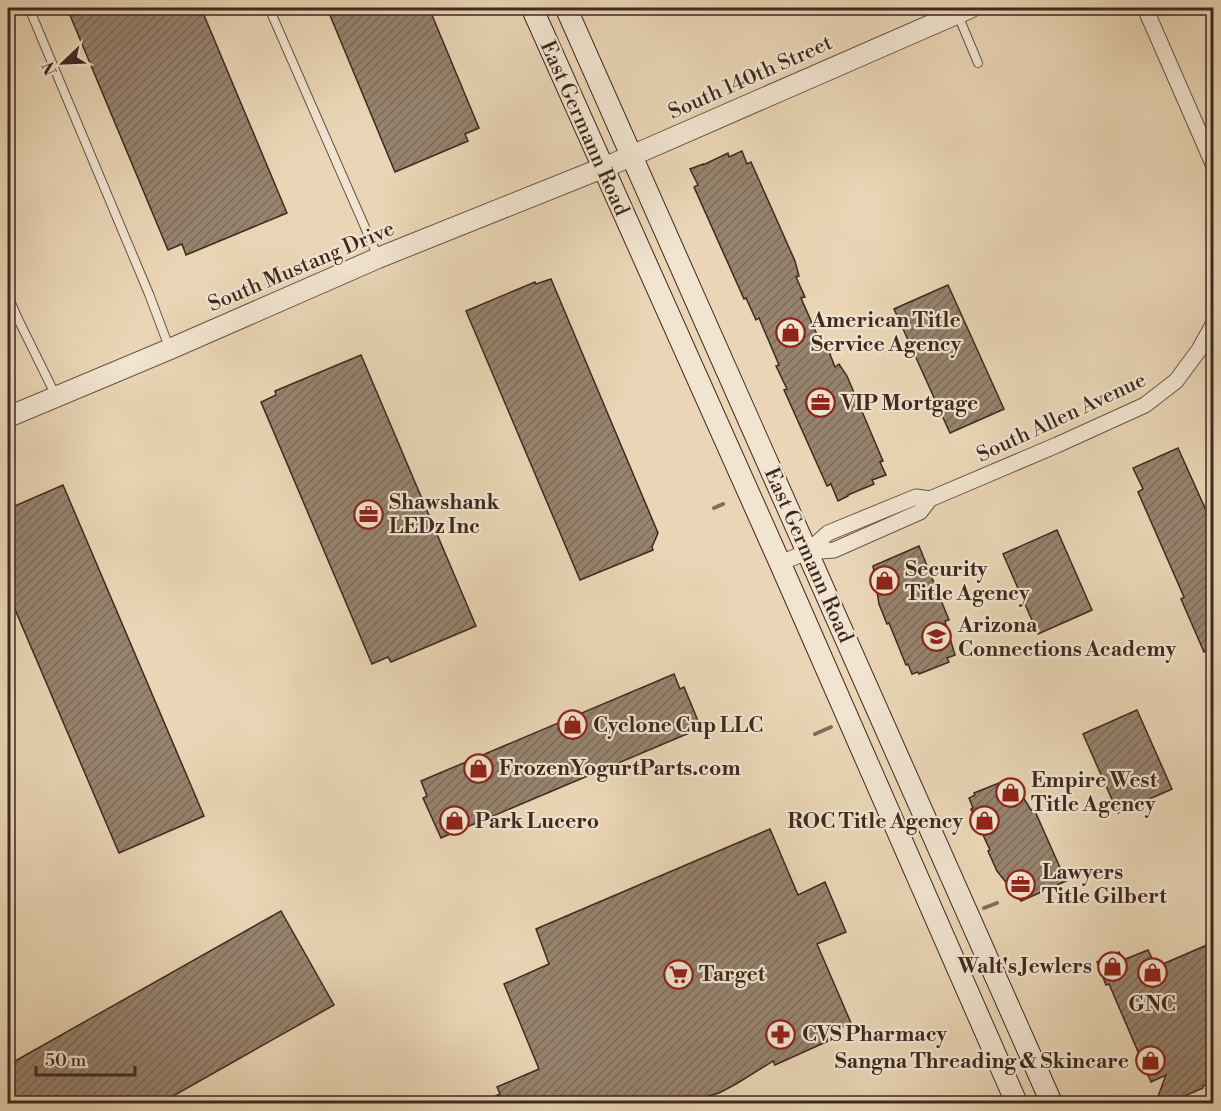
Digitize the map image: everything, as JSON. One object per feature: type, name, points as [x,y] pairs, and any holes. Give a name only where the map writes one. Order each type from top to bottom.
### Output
[{"type":"main road","name":"East Germann Road","points":[[532,8],[616,162],[807,552],[1052,1104]]},
{"type":"main road","name":"East Germann Road","points":[[566,8],[616,162],[780,563],[1017,1104]]},
{"type":"street","points":[[1145,8],[1214,166]]},
{"type":"street","name":"South 140th Street","points":[[616,162],[964,10]]},
{"type":"street","name":"South Mustang Drive","points":[[8,417],[378,258],[616,162]]},
{"type":"street","name":"South Allen Avenue","points":[[780,563],[807,552],[828,533],[916,497],[930,499],[1145,405],[1176,381],[1214,323]]},
{"type":"lane","points":[[30,8],[170,349]]},
{"type":"lane","points":[[269,8],[378,258]]},
{"type":"lane","points":[[964,10],[978,63]]},
{"type":"lane","points":[[8,296],[56,396]]},
{"type":"lane","points":[[8,324],[18,319]]},
{"type":"building","points":[[67,8],[201,8],[287,213],[186,255],[182,244],[168,250]]},
{"type":"building","points":[[327,8],[429,8],[479,128],[465,134],[468,141],[395,172]]},
{"type":"building","name":"American Title Service Agency","points":[[742,151],[747,164],[751,162],[795,261],[799,276],[796,277],[805,297],[801,298],[822,346],[826,344],[835,367],[839,364],[847,376],[883,461],[880,462],[886,475],[872,480],[874,484],[838,501],[831,484],[827,486],[784,390],[787,389],[776,366],[779,365],[759,318],[756,320],[746,298],[744,299],[694,187],[698,185],[690,169],[728,153],[729,157]]},
{"type":"building","points":[[551,279],[658,533],[652,547],[653,550],[580,580],[466,311],[535,282],[536,284]]},
{"type":"building","points":[[948,285],[1004,409],[950,433],[894,309]]},
{"type":"building","name":"Shawshank LEDz Inc","points":[[361,355],[476,626],[391,662],[388,657],[372,664],[261,402],[276,395],[275,391]]},
{"type":"building","points":[[1178,448],[1214,528],[1214,648],[1204,652],[1181,599],[1184,597],[1138,492],[1143,489],[1133,468]]},
{"type":"building","points":[[63,485],[204,816],[119,853],[8,593],[8,509]]},
{"type":"building","points":[[1057,530],[1092,610],[1038,634],[1003,554]]},
{"type":"building","points":[[919,546],[949,620],[945,621],[955,655],[947,658],[949,662],[919,674],[918,672],[912,674],[879,604],[873,566]]},
{"type":"building","points":[[674,674],[680,689],[684,687],[701,728],[441,838],[423,798],[427,796],[421,781]]},
{"type":"building","points":[[1137,710],[1172,789],[1118,813],[1083,734]]},
{"type":"building","points":[[1004,781],[1005,784],[1013,781],[1031,810],[1034,809],[1066,881],[1021,901],[997,871],[971,809],[973,808],[969,798],[975,795],[974,793]]},
{"type":"building","name":"Target","points":[[770,829],[798,895],[825,882],[846,932],[817,944],[851,1023],[825,1034],[828,1041],[775,1065],[773,1061],[719,1093],[680,1104],[478,1104],[500,1094],[497,1087],[539,1069],[504,984],[549,964],[536,929]]},
{"type":"building","points":[[281,911],[334,1005],[159,1104],[8,1104],[8,1065]]},
{"type":"building","points":[[1214,942],[1214,1081],[1182,1097],[1179,1104],[1169,1104],[1157,1099],[1166,1075],[1151,1082],[1109,984],[1106,985],[1097,962],[1119,952],[1123,960],[1148,950],[1156,967]]},
{"type":"waterway","points":[[714,508],[723,504]]},
{"type":"waterway","points":[[815,734],[831,727]]},
{"type":"waterway","points":[[984,908],[997,903]]},
{"type":"place","name":"American Title Service Agency","points":[[790,332]]},
{"type":"place","name":"VIP Mortgage","points":[[820,403]]},
{"type":"place","name":"Shawshank LEDz Inc","points":[[368,514]]},
{"type":"place","name":"Security Title Agency","points":[[884,581]]},
{"type":"place","name":"Arizona Connections Academy","points":[[937,637]]},
{"type":"place","name":"Cyclone Cup LLC","points":[[572,725]]},
{"type":"place","name":"FrozenYogurtParts.com","points":[[478,768]]},
{"type":"place","name":"Empire West Title Agency","points":[[1010,792]]},
{"type":"place","name":"Park Lucero","points":[[454,821]]},
{"type":"place","name":"ROC Title Agency","points":[[984,821]]},
{"type":"place","name":"Lawyers Title Gilbert","points":[[1021,884]]},
{"type":"place","name":"Walt's Jewlers","points":[[1113,966]]},
{"type":"place","name":"GNC","points":[[1152,973]]},
{"type":"place","name":"Target","points":[[678,974]]},
{"type":"place","name":"CVS Pharmacy","points":[[781,1034]]},
{"type":"place","name":"Sangna Threading & Skincare","points":[[1150,1061]]}]
